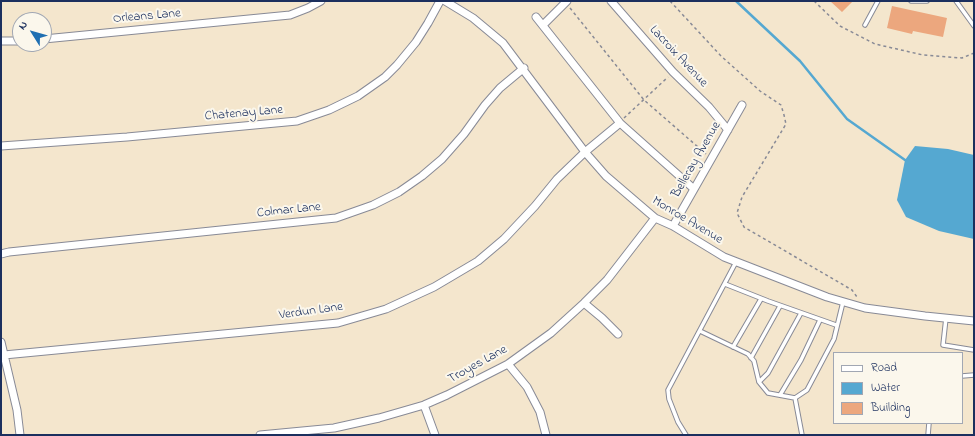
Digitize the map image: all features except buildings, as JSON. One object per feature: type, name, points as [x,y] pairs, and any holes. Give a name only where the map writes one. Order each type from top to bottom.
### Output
[{"type":"street","name":"Orleans Lane","points":[[52,38],[290,15],[321,1]]},
{"type":"street","name":"Chatenay Lane","points":[[1,146],[127,137],[297,121],[329,110],[358,96],[384,78],[412,47],[440,1]]},
{"type":"street","name":"Monroe Avenue","points":[[445,1],[488,29],[503,43],[524,68],[586,152],[606,176],[655,218],[673,226],[724,257],[827,298],[865,308],[974,321]]},
{"type":"street","name":"Lacroix Avenue","points":[[611,1],[673,72],[709,107],[728,130]]},
{"type":"street","points":[[543,25],[567,2]]},
{"type":"street","points":[[536,17],[620,123],[694,188]]},
{"type":"street","points":[[1,41],[12,41]]},
{"type":"street","name":"Colmar Lane","points":[[1,254],[336,218],[373,205],[398,192],[422,176],[442,159],[464,134],[500,88],[524,68]]},
{"type":"street","name":"Belleray Avenue","points":[[673,226],[742,105]]},
{"type":"street","name":"Verdun Lane","points":[[4,355],[338,323],[386,308],[434,287],[478,261],[504,239],[536,206],[557,178],[620,123]]},
{"type":"street","name":"Troyes Lane","points":[[260,435],[335,432],[424,405],[508,364],[551,333],[584,303],[607,280],[655,218]]},
{"type":"street","points":[[584,303],[618,334]]},
{"type":"street","points":[[1,342],[17,410],[20,435]]},
{"type":"street","points":[[508,364],[527,387],[540,412],[546,435]]},
{"type":"street","points":[[424,405],[435,435]]},
{"type":"lane","points":[[865,26],[878,1]]},
{"type":"lane","points":[[911,1],[927,1]]},
{"type":"lane","points":[[956,1],[974,26]]},
{"type":"lane","points":[[686,435],[669,399],[668,390],[736,262]]},
{"type":"lane","points":[[725,284],[761,299],[836,325]]},
{"type":"lane","points":[[733,347],[761,299]]},
{"type":"lane","points":[[700,331],[748,354],[754,362],[759,382],[768,393],[795,398],[807,390],[834,339],[836,325],[843,302]]},
{"type":"lane","points":[[751,358],[780,306]]},
{"type":"lane","points":[[759,382],[768,373],[801,313]]},
{"type":"lane","points":[[946,318],[943,346],[974,350]]},
{"type":"lane","points":[[780,395],[820,320]]},
{"type":"lane","points":[[963,376],[974,375]]},
{"type":"lane","points":[[795,398],[802,435]]},
{"type":"lane","points":[[928,435],[929,424]]},
{"type":"path","points":[[670,1],[721,56],[760,91],[781,105],[786,124],[742,197],[737,213],[744,227],[852,290],[865,308]]},
{"type":"path","points":[[814,1],[840,26],[875,44],[923,55],[962,58],[974,53]]},
{"type":"path","points":[[567,2],[644,100],[712,159]]},
{"type":"path","points":[[620,123],[673,72]]},
{"type":"water","points":[[915,146],[948,149],[974,155],[974,239],[939,231],[906,217],[897,200],[905,160]]},
{"type":"waterway","points":[[736,1],[800,61],[847,119],[905,160]]}]
